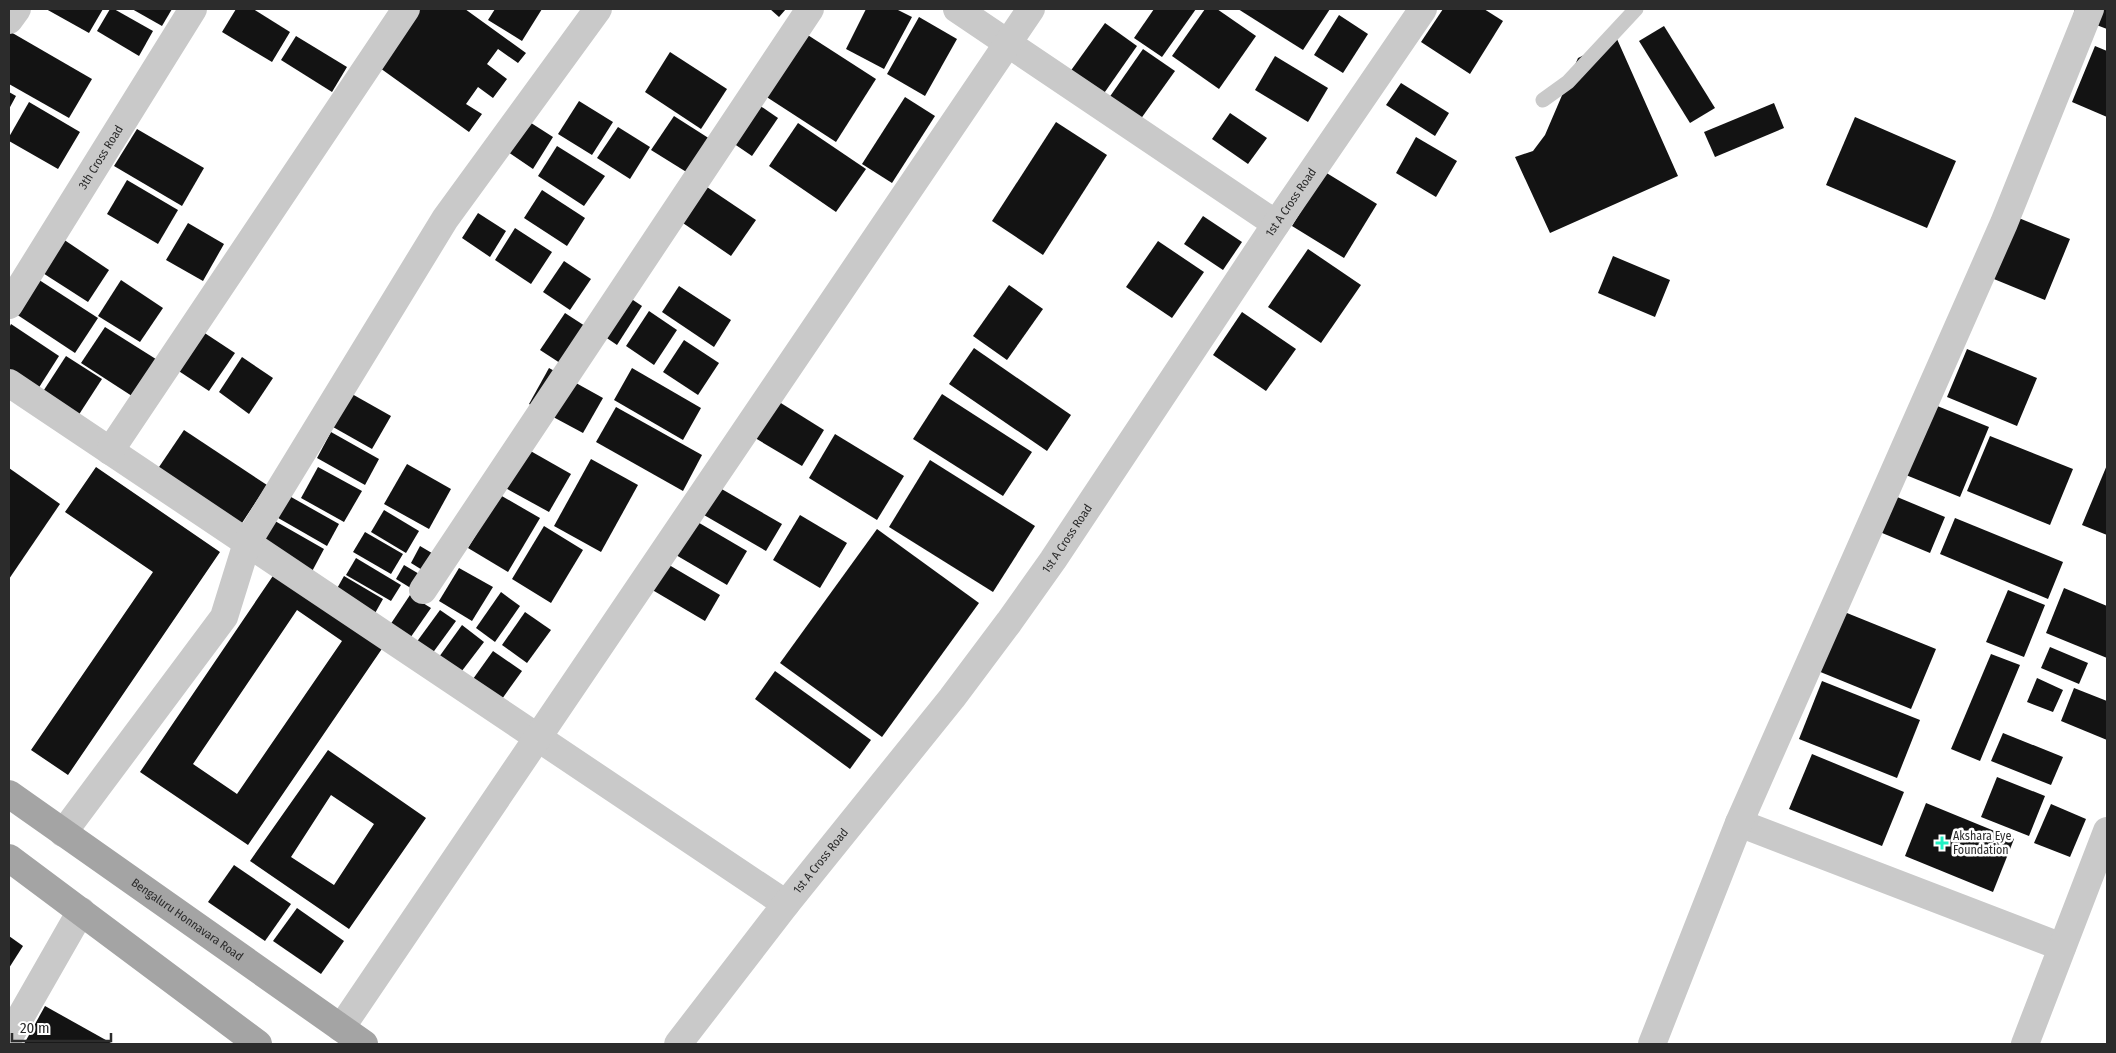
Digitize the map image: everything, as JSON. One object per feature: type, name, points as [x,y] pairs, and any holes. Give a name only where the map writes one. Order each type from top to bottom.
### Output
[{"type":"main road","name":"Bengaluru Honnavara Road","points":[[9,794],[364,1044]]},
{"type":"main road","points":[[9,858],[258,1044]]},
{"type":"street","points":[[9,20],[17,9]]},
{"type":"street","name":"3th Cross Road","points":[[9,305],[193,9]]},
{"type":"street","points":[[110,451],[406,9]]},
{"type":"street","points":[[63,833],[224,617],[247,543],[445,219],[598,9]]},
{"type":"street","points":[[423,590],[810,9]]},
{"type":"street","points":[[957,9],[1276,224]]},
{"type":"street","points":[[341,1028],[1031,9]]},
{"type":"street","name":"1st A Cross Road","points":[[678,1044],[786,904],[952,698],[1009,622],[1053,560],[1276,224],[1423,9]]},
{"type":"street","points":[[1652,1044],[1739,824],[2004,223],[2086,12]]},
{"type":"street","points":[[9,383],[786,904]]},
{"type":"street","points":[[1739,824],[2062,947]]},
{"type":"street","points":[[2025,1044],[2107,831]]},
{"type":"street","points":[[9,1037],[81,911]]},
{"type":"lane","points":[[1543,100],[1568,82],[1636,9]]},
{"type":"building","points":[[46,9],[103,9],[89,33]]},
{"type":"building","points":[[110,9],[114,9],[153,31],[139,56],[97,31]]},
{"type":"building","points":[[132,9],[172,9],[162,26]]},
{"type":"building","points":[[236,9],[253,9],[290,32],[272,62],[222,32]]},
{"type":"building","points":[[412,9],[465,9],[526,53],[518,63],[498,49],[487,64],[507,79],[493,98],[478,87],[466,104],[482,114],[469,132],[373,63]]},
{"type":"building","points":[[495,9],[542,9],[522,41],[488,20]]},
{"type":"building","points":[[770,9],[786,9],[779,17]]},
{"type":"building","points":[[866,9],[896,9],[912,17],[884,69],[846,49]]},
{"type":"building","points":[[1154,9],[1196,9],[1162,57],[1134,38]]},
{"type":"building","points":[[1205,9],[1217,9],[1256,36],[1219,89],[1172,56]]},
{"type":"building","points":[[1238,9],[1330,9],[1303,50]]},
{"type":"building","points":[[1443,9],[1484,9],[1503,21],[1470,74],[1421,42]]},
{"type":"building","points":[[2075,9],[2107,9],[2107,29],[2073,16]]},
{"type":"building","points":[[1339,15],[1368,34],[1343,73],[1314,55]]},
{"type":"building","points":[[919,17],[957,39],[925,96],[887,74]]},
{"type":"building","points":[[1105,23],[1137,46],[1100,99],[1067,76]]},
{"type":"building","points":[[1664,26],[1715,108],[1690,123],[1639,41]]},
{"type":"building","points":[[800,30],[876,79],[836,142],[759,92]]},
{"type":"building","points":[[9,31],[92,79],[69,118],[9,84]]},
{"type":"building","points":[[296,36],[347,67],[332,92],[281,60]]},
{"type":"building","points":[[1617,39],[1678,176],[1550,233],[1515,157],[1533,151],[1545,135],[1578,58]]},
{"type":"building","points":[[2095,46],[2107,51],[2107,117],[2072,102]]},
{"type":"building","points":[[1143,49],[1175,71],[1135,127],[1104,105]]},
{"type":"building","points":[[670,52],[727,89],[701,129],[645,92]]},
{"type":"building","points":[[1275,56],[1328,88],[1308,122],[1255,90]]},
{"type":"building","points":[[1401,83],[1449,113],[1435,136],[1386,105]]},
{"type":"building","points":[[9,92],[16,96],[9,109]]},
{"type":"building","points":[[905,97],[935,116],[892,183],[862,164]]},
{"type":"building","points":[[579,101],[613,122],[592,155],[558,134]]},
{"type":"building","points":[[753,101],[778,118],[752,156],[727,139]]},
{"type":"building","points":[[29,102],[80,132],[58,169],[9,141],[9,137]]},
{"type":"building","points":[[1774,103],[1784,128],[1715,157],[1704,132]]},
{"type":"building","points":[[1230,113],[1267,138],[1248,164],[1212,139]]},
{"type":"building","points":[[674,116],[710,139],[688,173],[651,150]]},
{"type":"building","points":[[1855,117],[1956,161],[1927,228],[1826,185]]},
{"type":"building","points":[[528,121],[553,137],[533,169],[508,152]]},
{"type":"building","points":[[1056,122],[1107,155],[1043,255],[992,221]]},
{"type":"building","points":[[798,123],[866,169],[836,212],[769,166]]},
{"type":"building","points":[[618,127],[650,147],[630,179],[597,158]]},
{"type":"building","points":[[137,129],[204,168],[182,206],[114,166]]},
{"type":"building","points":[[1416,137],[1457,161],[1436,197],[1396,173]]},
{"type":"building","points":[[557,146],[605,176],[584,206],[538,176]]},
{"type":"building","points":[[1325,172],[1377,204],[1344,258],[1292,226]]},
{"type":"building","points":[[127,180],[178,210],[158,244],[107,214]]},
{"type":"building","points":[[704,185],[756,220],[731,256],[680,221]]},
{"type":"building","points":[[542,190],[585,218],[567,246],[524,218]]},
{"type":"building","points":[[1997,209],[2070,239],[2045,300],[1972,270]]},
{"type":"building","points":[[478,213],[506,231],[490,257],[462,238]]},
{"type":"building","points":[[1203,216],[1242,242],[1223,270],[1184,244]]},
{"type":"building","points":[[188,223],[224,244],[203,281],[166,260]]},
{"type":"building","points":[[515,228],[552,252],[531,284],[495,260]]},
{"type":"building","points":[[57,235],[109,270],[88,302],[35,268]]},
{"type":"building","points":[[1158,241],[1204,272],[1172,318],[1126,287]]},
{"type":"building","points":[[1308,249],[1361,285],[1321,343],[1268,307]]},
{"type":"building","points":[[1613,256],[1670,280],[1655,317],[1598,293]]},
{"type":"building","points":[[564,261],[591,279],[570,310],[543,292]]},
{"type":"building","points":[[33,276],[98,318],[75,353],[10,310]]},
{"type":"building","points":[[121,280],[163,308],[140,342],[98,316]]},
{"type":"building","points":[[1009,285],[1043,309],[1007,360],[973,336]]},
{"type":"building","points":[[679,286],[731,320],[714,347],[662,312]]},
{"type":"building","points":[[621,292],[642,306],[617,345],[595,330]]},
{"type":"building","points":[[649,311],[677,330],[654,365],[626,346]]},
{"type":"building","points":[[1242,312],[1296,349],[1266,391],[1213,355]]},
{"type":"building","points":[[565,313],[585,326],[560,363],[540,350]]},
{"type":"building","points":[[188,322],[235,353],[209,391],[162,360]]},
{"type":"building","points":[[11,324],[59,356],[38,389],[9,370],[9,328]]},
{"type":"building","points":[[105,327],[159,361],[135,398],[81,363]]},
{"type":"building","points":[[684,340],[719,363],[698,395],[663,372]]},
{"type":"building","points":[[974,348],[1071,415],[1047,451],[949,384]]},
{"type":"building","points":[[1967,349],[2037,378],[2017,426],[1947,397]]},
{"type":"building","points":[[66,356],[102,379],[78,416],[42,393]]},
{"type":"building","points":[[242,357],[273,378],[249,414],[219,392]]},
{"type":"building","points":[[549,368],[603,398],[583,433],[529,404]]},
{"type":"building","points":[[632,368],[701,408],[683,440],[614,400]]},
{"type":"building","points":[[352,394],[391,416],[372,449],[333,427]]},
{"type":"building","points":[[942,394],[1032,452],[1003,496],[913,439]]},
{"type":"building","points":[[768,395],[824,430],[802,466],[745,432]]},
{"type":"building","points":[[1930,403],[1989,427],[1960,497],[1901,473]]},
{"type":"building","points":[[616,407],[702,455],[683,491],[596,442]]},
{"type":"building","points":[[184,430],[267,485],[240,526],[157,470]]},
{"type":"building","points":[[331,432],[379,459],[365,485],[317,458]]},
{"type":"building","points":[[835,434],[904,476],[877,520],[809,478]]},
{"type":"building","points":[[1990,436],[2073,469],[2050,525],[1967,491]]},
{"type":"building","points":[[520,445],[571,474],[549,512],[498,484]]},
{"type":"building","points":[[591,459],[638,485],[601,552],[554,526]]},
{"type":"building","points":[[930,460],[1035,526],[993,592],[889,527]]},
{"type":"building","points":[[407,464],[451,489],[429,529],[384,504]]},
{"type":"building","points":[[2107,465],[2107,535],[2082,525]]},
{"type":"building","points":[[96,467],[220,552],[68,775],[31,750],[153,572],[65,512]]},
{"type":"building","points":[[318,467],[362,491],[344,522],[301,498]]},
{"type":"building","points":[[9,468],[60,504],[9,579]]},
{"type":"building","points":[[701,477],[782,524],[766,551],[685,504]]},
{"type":"building","points":[[284,493],[339,524],[327,546],[273,515]]},
{"type":"building","points":[[1890,494],[1945,517],[1930,553],[1875,530]]},
{"type":"building","points":[[500,495],[540,518],[508,572],[468,548]]},
{"type":"building","points":[[384,510],[419,531],[406,553],[371,532]]},
{"type":"building","points":[[684,514],[747,551],[727,585],[664,548]]},
{"type":"building","points":[[800,515],[847,543],[820,588],[773,560]]},
{"type":"building","points":[[268,517],[324,549],[309,577],[252,546]]},
{"type":"building","points":[[1955,518],[2063,562],[2048,599],[1940,554]]},
{"type":"building","points":[[544,526],[583,550],[551,603],[512,579]]},
{"type":"building","points":[[877,529],[979,603],[882,737],[780,663]]},
{"type":"building","points":[[365,532],[403,554],[391,574],[353,552]]},
{"type":"building","points":[[420,546],[442,559],[432,576],[411,563]]},
{"type":"building","points":[[356,558],[401,585],[391,601],[346,575]]},
{"type":"building","points":[[664,562],[720,595],[705,621],[649,588]]},
{"type":"building","points":[[281,564],[390,637],[248,845],[140,772]],"holes":[[[297,610],[342,641],[237,794],[193,764]]]},
{"type":"building","points":[[404,565],[436,584],[427,598],[396,579]]},
{"type":"building","points":[[459,568],[493,587],[472,621],[439,601]]},
{"type":"building","points":[[344,576],[383,599],[374,615],[335,592]]},
{"type":"building","points":[[2064,588],[2107,606],[2107,658],[2046,633]]},
{"type":"building","points":[[2008,590],[2045,605],[2024,657],[1986,642]]},
{"type":"building","points":[[501,592],[520,606],[495,642],[476,628]]},
{"type":"building","points":[[410,595],[431,608],[408,641],[388,628]]},
{"type":"building","points":[[440,610],[456,621],[429,658],[413,647]]},
{"type":"building","points":[[1842,611],[1936,649],[1911,709],[1818,671]]},
{"type":"building","points":[[525,612],[551,630],[527,663],[502,645]]},
{"type":"building","points":[[462,625],[484,642],[455,680],[434,664]]},
{"type":"building","points":[[2050,647],[2088,663],[2079,684],[2041,668]]},
{"type":"building","points":[[493,651],[522,671],[497,706],[468,686]]},
{"type":"building","points":[[1991,654],[2020,665],[1980,761],[1951,749]]},
{"type":"building","points":[[775,671],[871,740],[850,769],[755,699]]},
{"type":"building","points":[[2037,678],[2063,690],[2053,712],[2027,702]]},
{"type":"building","points":[[1822,681],[1920,720],[1897,778],[1799,739]]},
{"type":"building","points":[[2074,688],[2107,701],[2107,740],[2061,721]]},
{"type":"building","points":[[2003,733],[2063,757],[2051,785],[1991,761]]},
{"type":"building","points":[[328,750],[426,818],[349,929],[250,861]],"holes":[[[331,795],[374,824],[334,885],[291,857]]]},
{"type":"building","points":[[1812,754],[1904,792],[1882,846],[1789,809]]},
{"type":"building","points":[[1997,777],[2045,796],[2029,836],[1981,817]]},
{"type":"building","points":[[1926,803],[2014,839],[1993,892],[1905,856]]},
{"type":"building","points":[[2051,804],[2086,819],[2070,857],[2034,843]]},
{"type":"building","points":[[234,865],[291,904],[265,941],[208,902]]},
{"type":"building","points":[[297,908],[344,941],[321,974],[273,941]]},
{"type":"building","points":[[9,936],[23,946],[9,968]]},
{"type":"building","points":[[45,1006],[113,1044],[24,1044]]},
{"type":"place","name":"Akshara Eye Foundation","points":[[1942,843]]}]
